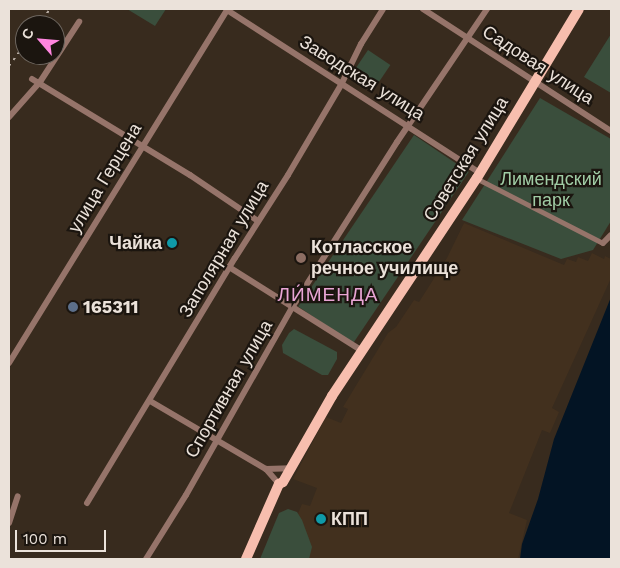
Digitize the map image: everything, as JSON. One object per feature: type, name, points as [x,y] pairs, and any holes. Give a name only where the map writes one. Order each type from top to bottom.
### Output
[{"type":"main road","name":"Советская улица","points":[[246,559],[279,484],[283,482],[361,350],[478,175],[533,81],[579,9]]},
{"type":"street","name":"Заводская улица","points":[[228,9],[341,85],[408,126],[478,175],[603,243]]},
{"type":"street","name":"улица Герцена","points":[[9,363],[228,9]]},
{"type":"street","name":"Заполярная улица","points":[[87,503],[341,85],[361,44],[383,9]]},
{"type":"street","name":"Садовая улица","points":[[423,9],[611,131]]},
{"type":"street","name":"Спортивная улица","points":[[146,559],[217,441],[293,306],[408,126],[487,9]]},
{"type":"street","points":[[9,118],[40,82],[79,22]]},
{"type":"street","points":[[32,78],[258,221]]},
{"type":"street","points":[[603,243],[611,235]]},
{"type":"street","points":[[229,267],[361,350]]},
{"type":"street","points":[[150,400],[266,469],[279,484]]},
{"type":"street","points":[[266,469],[290,468]]},
{"type":"street","points":[[9,523],[18,496]]},
{"type":"shaded area","points":[[464,223],[564,265],[567,259],[576,262],[578,257],[588,261],[592,253],[604,259],[605,256],[611,259],[611,278],[552,408],[559,412],[550,433],[542,430],[509,513],[527,520],[518,559],[279,559],[302,504],[310,506],[317,488],[293,479],[326,417],[341,423],[348,409],[343,407],[388,333],[396,327],[414,300],[419,302],[447,258]]},
{"type":"green space","points":[[127,9],[166,9],[155,26]]},
{"type":"green space","points":[[611,34],[611,93],[584,77]]},
{"type":"green space","points":[[368,50],[390,65],[373,91],[351,76]]},
{"type":"green space","name":"Лимендский парк","points":[[540,98],[611,139],[611,221],[593,250],[561,259],[462,220]]},
{"type":"green space","points":[[414,135],[469,172],[353,344],[298,307]]},
{"type":"green space","points":[[294,329],[337,352],[337,359],[328,375],[322,375],[283,353],[282,345],[289,333]]},
{"type":"green space","points":[[288,509],[297,512],[302,520],[312,547],[309,559],[260,559],[279,513]]},
{"type":"water","points":[[611,297],[611,559],[520,559],[522,544],[538,499],[554,439]]},
{"type":"railway","points":[[46,15],[50,9]]},
{"type":"railway","points":[[9,66],[15,58]]},
{"type":"place","name":"Чайка","points":[[172,243]]},
{"type":"place","name":"Котласское речное училище","points":[[301,258]]},
{"type":"place","name":"165311","points":[[73,307]]},
{"type":"place","name":"КПП","points":[[321,519]]},
{"type":"district","name":"ЛИ́МЕНДА","points":[[328,295]]}]
